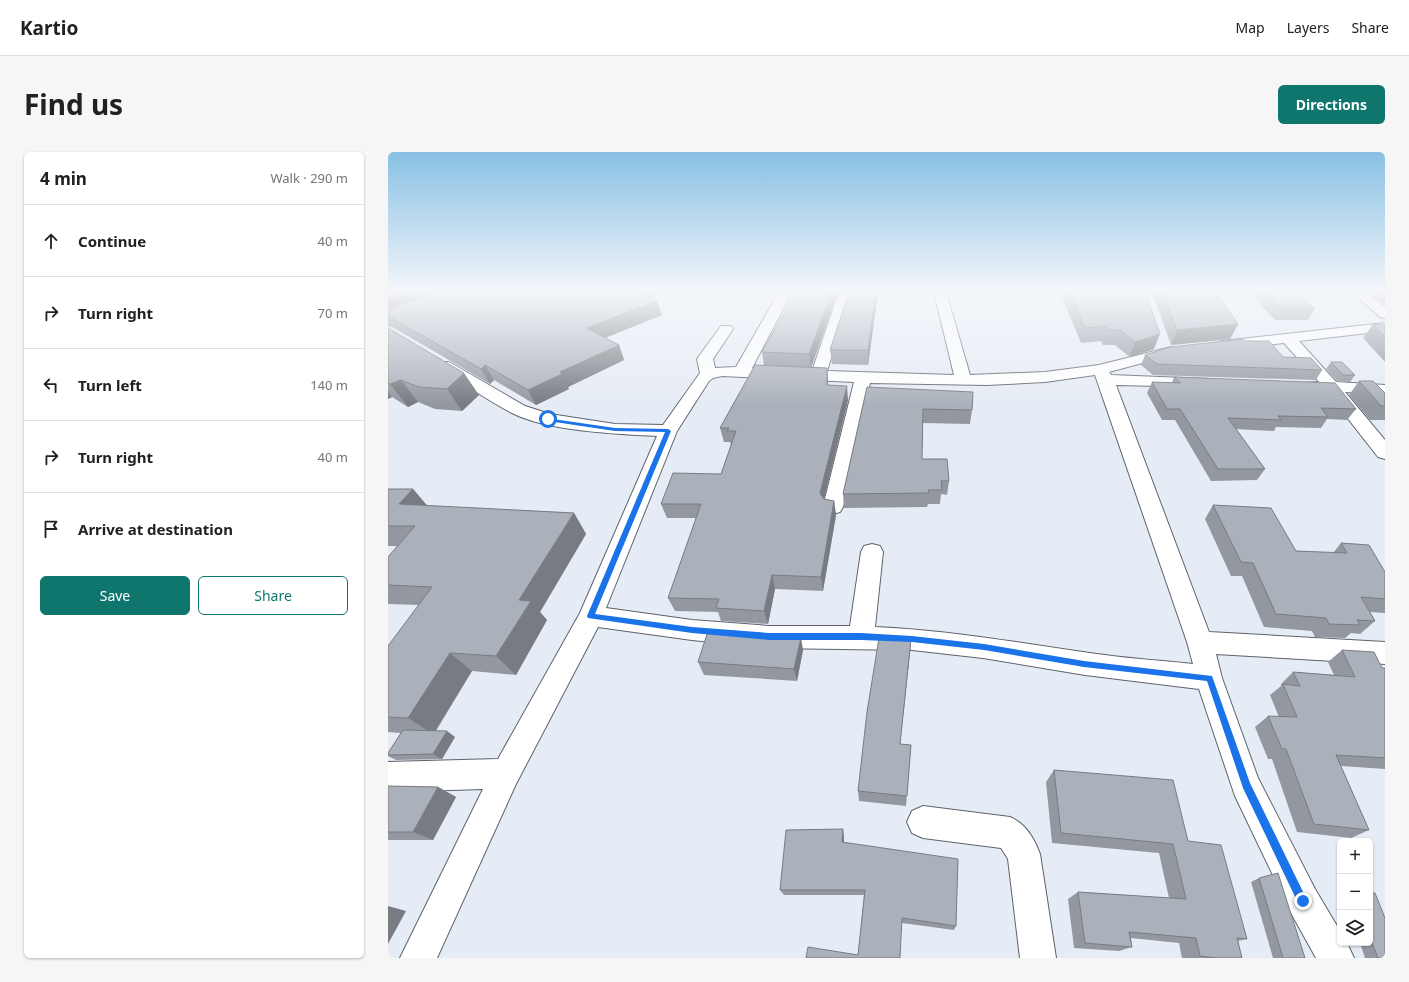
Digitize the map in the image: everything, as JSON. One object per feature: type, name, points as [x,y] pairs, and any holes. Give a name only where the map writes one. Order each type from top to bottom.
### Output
[{"type":"street","points":[[708,374],[705,359],[726,330]]},
{"type":"street","points":[[742,371],[765,330]]},
{"type":"street","points":[[818,376],[833,330]]},
{"type":"street","points":[[950,330],[963,380]]},
{"type":"street","points":[[1210,346],[1359,330]]},
{"type":"street","points":[[1159,337],[1164,352]]},
{"type":"street","points":[[1287,337],[1333,387],[1366,426],[1385,453]]},
{"type":"street","points":[[1103,375],[1164,352],[1187,349]]},
{"type":"street","points":[[427,356],[519,410],[548,419],[615,429],[668,431]]},
{"type":"street","points":[[418,958],[506,774],[591,616],[668,431],[703,378],[708,374],[722,371],[742,371],[863,378],[963,380],[1103,375],[1221,383]]},
{"type":"street","points":[[1103,375],[1200,642],[1209,678],[1246,785],[1303,901],[1336,958]]},
{"type":"street","points":[[833,507],[863,378]]},
{"type":"street","points":[[1293,386],[1380,389]]},
{"type":"street","points":[[1366,426],[1385,427]]},
{"type":"street","points":[[861,636],[872,552]]},
{"type":"street","points":[[591,616],[692,630],[769,636],[861,636],[912,639],[984,647],[1084,664],[1209,678]]},
{"type":"street","points":[[1200,642],[1385,653]]},
{"type":"street","points":[[388,777],[506,774]]},
{"type":"street","points":[[923,822],[1010,833],[1024,854],[1038,958]]},
{"type":"building","points":[[388,330],[391,330],[464,373],[447,389],[419,387],[401,380],[390,384],[388,383]]},
{"type":"building","points":[[412,330],[589,330],[619,345],[560,372],[562,374],[528,390],[485,365],[481,369]]},
{"type":"building","points":[[775,330],[818,330],[809,354],[762,352]]},
{"type":"building","points":[[837,330],[871,330],[868,350],[830,350]]},
{"type":"building","points":[[1108,330],[1158,330],[1160,334],[1135,342],[1120,330]]},
{"type":"building","points":[[1378,330],[1385,330],[1385,337]]},
{"type":"building","points":[[1243,339],[1244,341],[1269,341],[1283,357],[1311,358],[1322,370],[1157,364],[1145,355],[1171,347]]},
{"type":"building","points":[[1331,362],[1342,362],[1355,375],[1343,375]]},
{"type":"building","points":[[755,365],[827,368],[827,385],[847,386],[820,493],[824,499],[834,501],[821,577],[772,575],[764,611],[716,608],[719,599],[668,598],[701,504],[661,504],[673,473],[721,474],[736,431],[727,431],[729,428],[720,428]]},
{"type":"building","points":[[1174,377],[1335,383],[1356,409],[1321,408],[1328,417],[1278,416],[1281,420],[1228,418],[1265,469],[1218,469],[1180,409],[1167,409],[1152,382],[1181,383]]},
{"type":"building","points":[[1359,381],[1373,381],[1385,393],[1385,406],[1381,406]]},
{"type":"building","points":[[867,387],[973,392],[972,410],[923,409],[922,459],[947,459],[949,481],[941,481],[942,490],[928,490],[929,493],[843,494]]},
{"type":"building","points":[[388,489],[413,489],[399,504],[574,513],[519,600],[531,601],[496,656],[450,653],[408,718],[388,717],[388,646],[432,587],[388,585],[388,557],[415,526],[388,526]]},
{"type":"building","points":[[1213,505],[1271,508],[1296,551],[1347,553],[1341,543],[1369,545],[1385,572],[1385,599],[1361,597],[1375,621],[1357,620],[1360,625],[1329,624],[1326,618],[1276,614],[1253,563],[1241,562]]},
{"type":"building","points":[[708,631],[765,636],[801,637],[794,669],[698,662]]},
{"type":"building","points":[[879,638],[911,639],[900,744],[911,745],[907,796],[858,791],[867,712]]},
{"type":"building","points":[[1342,650],[1374,652],[1382,668],[1385,668],[1385,758],[1336,755],[1369,830],[1314,824],[1286,749],[1282,749],[1268,716],[1297,717],[1283,684],[1300,686],[1293,672],[1355,677]]},
{"type":"building","points":[[403,730],[447,731],[433,754],[388,755]]},
{"type":"building","points":[[1054,770],[1173,780],[1188,841],[1221,845],[1247,939],[1237,938],[1242,958],[1200,956],[1196,938],[1129,932],[1132,947],[1085,943],[1078,892],[1186,899],[1173,844],[1061,833]]},
{"type":"building","points":[[388,786],[438,787],[413,832],[388,832]]},
{"type":"building","points":[[843,829],[842,842],[958,859],[956,926],[902,918],[900,958],[806,958],[808,947],[858,955],[865,890],[780,890],[786,830]]},
{"type":"building","points":[[1278,873],[1305,958],[1283,958],[1259,878]]},
{"type":"building","points":[[1373,893],[1375,893],[1385,918],[1385,958],[1378,958],[1373,946]]},
{"type":"route","points":[[548,419],[615,429],[668,431],[591,616],[692,630],[769,636],[861,636],[912,639],[984,647],[1084,664],[1209,678],[1246,785],[1303,901]]}]
